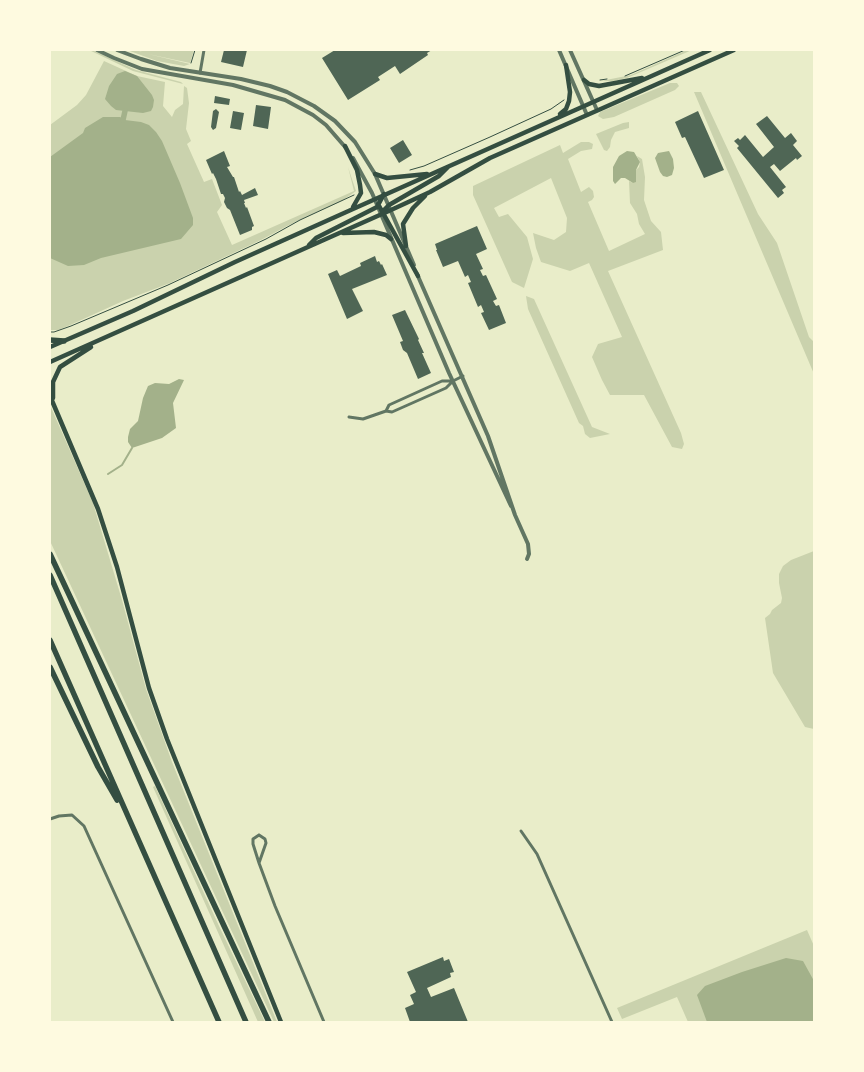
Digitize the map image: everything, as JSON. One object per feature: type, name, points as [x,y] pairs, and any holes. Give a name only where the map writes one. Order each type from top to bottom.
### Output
[{"type":"highway","points":[[50,340],[64,341]]},
{"type":"highway","points":[[50,554],[269,1022]]},
{"type":"highway","points":[[50,575],[246,1022]]},
{"type":"highway","points":[[50,640],[219,1022]]},
{"type":"highway","points":[[50,667],[98,767],[132,826]]},
{"type":"main road","points":[[50,347],[384,194],[710,50]]},
{"type":"main road","points":[[390,208],[430,192],[490,158],[734,50]]},
{"type":"main road","points":[[550,122],[568,105],[570,92],[566,65]]},
{"type":"main road","points":[[584,80],[594,86],[606,86],[658,74]]},
{"type":"main road","points":[[345,146],[356,170],[361,192],[353,209]]},
{"type":"main road","points":[[50,362],[383,213],[439,176],[450,166]]},
{"type":"main road","points":[[375,174],[386,178],[433,173]]},
{"type":"main road","points":[[406,246],[403,224],[413,208],[430,192]]},
{"type":"main road","points":[[307,247],[316,238],[378,206],[384,194]]},
{"type":"main road","points":[[374,199],[418,276]]},
{"type":"main road","points":[[339,233],[374,232],[386,235],[391,239]]},
{"type":"main road","points":[[53,402],[52,382],[60,367],[107,337]]},
{"type":"main road","points":[[50,396],[98,509],[117,567],[149,688],[167,739],[282,1022]]},
{"type":"street","points":[[97,50],[142,68],[233,85],[278,97],[313,115],[326,125],[345,146],[365,179],[374,199]]},
{"type":"street","points":[[117,50],[152,63],[242,79],[287,92],[314,106],[335,121],[356,142],[375,174],[384,194],[488,436],[515,515]]},
{"type":"street","points":[[200,73],[204,50]]},
{"type":"street","points":[[559,50],[588,115]]},
{"type":"street","points":[[570,50],[597,110]]},
{"type":"street","points":[[383,213],[391,239],[453,381],[528,544],[529,554],[527,559]]},
{"type":"street","points":[[349,417],[364,419],[386,411],[392,412],[446,388],[462,376]]},
{"type":"street","points":[[386,411],[389,405],[442,381],[453,381]]},
{"type":"street","points":[[50,819],[72,815],[84,826],[173,1022]]},
{"type":"street","points":[[521,831],[537,854],[612,1022]]},
{"type":"street","points":[[260,862],[266,843],[265,839],[259,835],[252,844],[275,906],[324,1022]]},
{"type":"path","points":[[192,63],[195,50]]},
{"type":"path","points":[[622,77],[685,50]]},
{"type":"path","points":[[600,80],[607,79]]},
{"type":"path","points":[[404,172],[424,166],[484,140],[551,109],[564,100]]},
{"type":"path","points":[[50,332],[71,326],[168,285],[352,197],[356,192]]},
{"type":"shaded area","points":[[89,50],[136,70],[183,84],[133,71]]},
{"type":"shaded area","points":[[127,50],[142,52],[138,50],[194,50],[190,63],[148,54],[190,64],[184,66],[157,61]]},
{"type":"shaded area","points":[[687,50],[692,50],[627,78],[601,81],[631,75]]},
{"type":"shaded area","points":[[104,61],[137,76],[165,82],[163,106],[172,117],[175,110],[183,104],[184,86],[187,88],[189,103],[186,129],[191,141],[187,144],[204,182],[212,179],[222,205],[217,212],[232,245],[354,191],[348,167],[356,191],[342,201],[170,283],[123,301],[58,330],[50,330],[50,125],[77,105],[86,95]]},
{"type":"shaded area","points":[[125,71],[137,76],[152,95],[154,100],[151,111],[143,113],[116,110],[105,99],[109,86],[117,74]]},
{"type":"shaded area","points":[[670,83],[677,83],[679,86],[675,90],[614,117],[603,119],[598,116],[600,112]]},
{"type":"shaded area","points":[[694,92],[701,92],[758,214],[777,243],[809,337],[814,342],[814,374]]},
{"type":"shaded area","points":[[103,117],[120,117],[125,120],[141,122],[149,125],[156,132],[162,141],[180,183],[193,218],[193,225],[181,239],[101,258],[84,265],[68,266],[50,258],[50,157],[83,133],[85,128]]},
{"type":"shaded area","points":[[629,122],[629,128],[615,132],[610,147],[607,151],[604,150],[596,134]]},
{"type":"shaded area","points":[[581,142],[593,144],[592,149],[581,151],[568,159],[581,192],[589,187],[593,191],[594,197],[588,202],[609,251],[645,234],[639,224],[637,214],[630,203],[629,181],[633,183],[636,170],[639,167],[640,162],[637,156],[642,159],[645,177],[644,200],[651,221],[661,232],[663,250],[608,271],[681,433],[684,444],[682,449],[672,447],[644,395],[610,395],[602,380],[592,357],[598,344],[622,337],[589,263],[570,271],[541,262],[533,233],[554,240],[566,232],[567,218],[551,178],[494,208],[499,217],[508,214],[527,237],[533,259],[524,288],[512,282],[473,195],[473,186],[560,145],[563,153]]},
{"type":"shaded area","points":[[627,151],[634,152],[640,162],[636,170],[636,182],[633,183],[625,178],[621,178],[615,184],[613,181],[613,167],[619,156]]},
{"type":"shaded area","points":[[669,151],[673,159],[674,168],[672,175],[667,177],[663,176],[660,172],[655,158],[658,153]]},
{"type":"shaded area","points":[[526,296],[534,299],[592,427],[610,434],[590,438],[585,434],[528,309]]},
{"type":"shaded area","points":[[179,379],[184,380],[173,403],[176,428],[162,438],[132,448],[128,442],[130,429],[138,421],[143,398],[148,386],[155,383],[169,384]]},
{"type":"shaded area","points":[[50,405],[93,503],[146,689],[172,762],[277,1022],[274,1022],[50,541]]},
{"type":"shaded area","points":[[814,551],[814,729],[805,727],[773,673],[765,618],[781,603],[779,574],[783,566],[791,560]]},
{"type":"shaded area","points":[[155,786],[265,1022],[258,1022],[153,787]]},
{"type":"shaded area","points":[[807,930],[814,946],[814,1022],[688,1022],[677,997],[622,1019],[617,1008]]},
{"type":"shaded area","points":[[786,958],[803,961],[814,981],[814,1022],[707,1022],[697,995],[705,986]]},
{"type":"building","points":[[224,50],[247,50],[243,67],[221,62]]},
{"type":"building","points":[[335,50],[432,50],[427,53],[428,55],[400,74],[395,66],[378,77],[380,80],[348,100],[322,58]]},
{"type":"building","points":[[215,96],[230,99],[229,105],[214,103]]},
{"type":"building","points":[[256,105],[271,107],[268,129],[253,126]]},
{"type":"building","points":[[216,109],[219,112],[216,128],[213,130],[211,127],[213,111]]},
{"type":"building","points":[[233,111],[244,113],[241,130],[230,128]]},
{"type":"building","points":[[698,111],[724,170],[704,178],[685,137],[682,138],[675,122]]},
{"type":"building","points":[[767,116],[785,138],[791,133],[797,141],[793,145],[802,156],[797,160],[796,158],[780,171],[774,164],[770,167],[786,187],[782,190],[784,193],[778,198],[737,148],[739,146],[734,141],[738,138],[740,140],[745,135],[763,157],[774,147],[756,124]]},
{"type":"building","points":[[403,140],[412,155],[399,163],[390,148]]},
{"type":"building","points":[[224,151],[230,166],[227,167],[234,177],[239,192],[242,195],[255,188],[258,195],[244,200],[254,226],[252,230],[240,235],[230,210],[224,202],[225,198],[221,194],[206,160]]},
{"type":"building","points":[[477,226],[487,249],[476,254],[483,269],[480,270],[483,276],[486,275],[497,299],[493,301],[496,306],[499,305],[506,323],[489,330],[481,313],[484,312],[481,305],[478,307],[468,283],[471,282],[468,275],[465,277],[458,261],[443,267],[435,244]]},
{"type":"building","points":[[375,256],[377,262],[379,261],[382,264],[387,275],[352,289],[363,311],[347,319],[328,274],[337,270],[340,276],[361,266],[360,263]]},
{"type":"building","points":[[405,310],[419,339],[424,353],[422,353],[431,373],[418,379],[407,353],[403,350],[400,342],[403,341],[392,315]]},
{"type":"building","points":[[443,957],[444,961],[449,959],[454,972],[450,973],[451,977],[427,988],[431,997],[454,988],[468,1022],[410,1022],[405,1008],[414,1004],[410,995],[416,992],[407,972]]},
{"type":"waterway","points":[[123,120],[125,111]]},
{"type":"waterway","points":[[108,474],[122,465],[132,448]]}]
